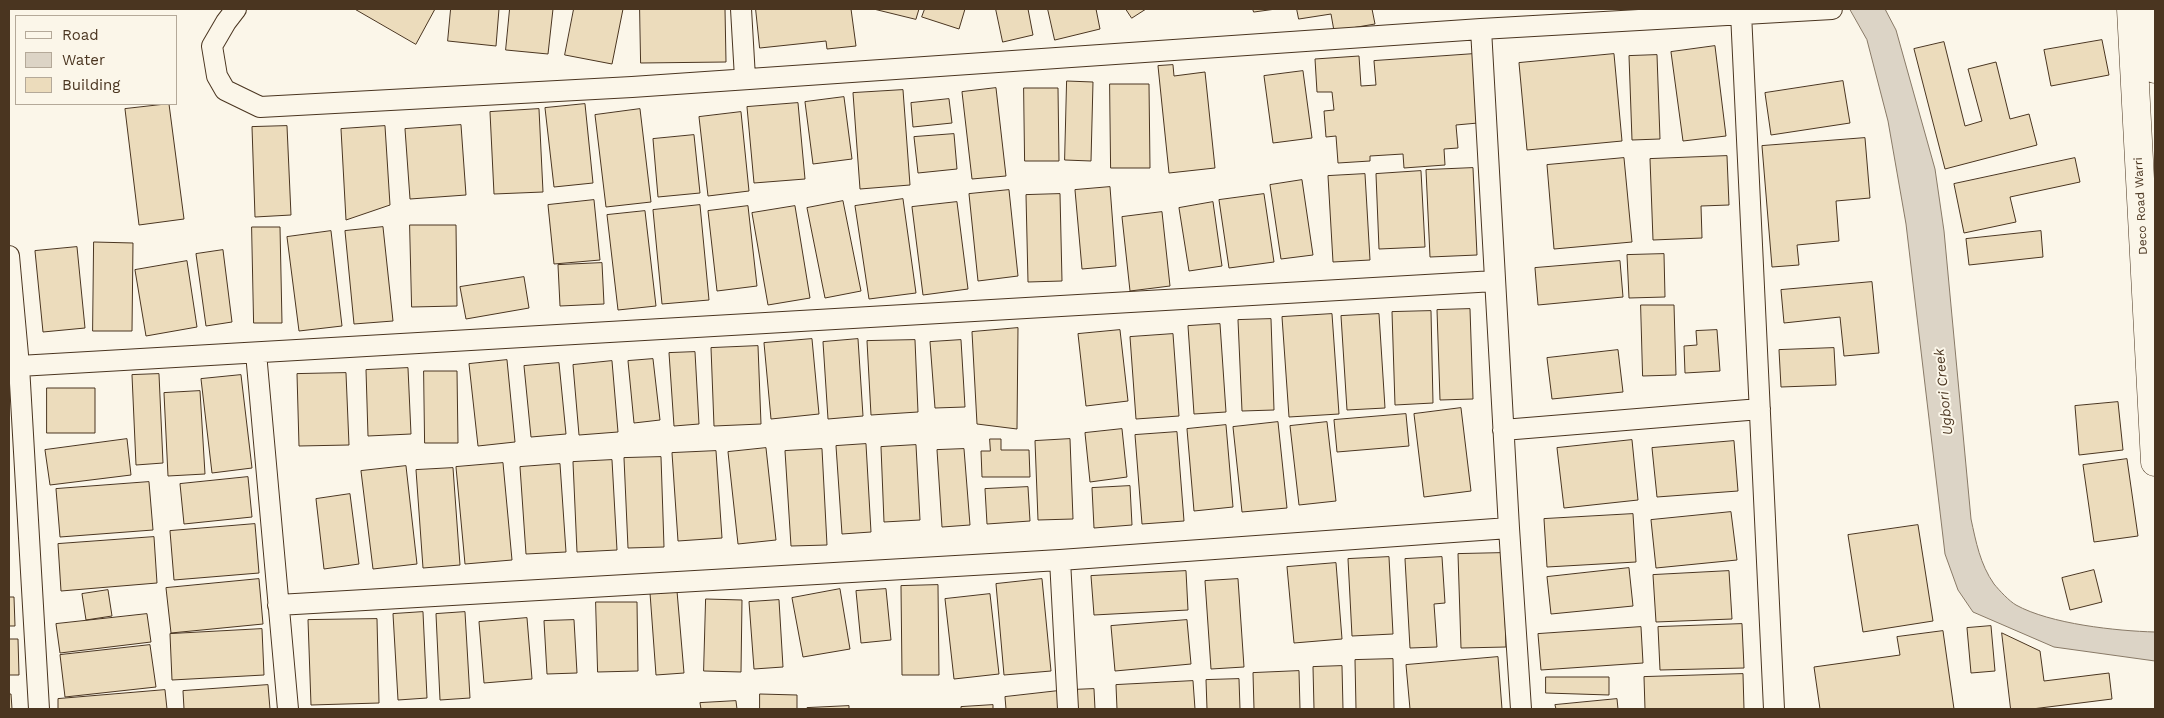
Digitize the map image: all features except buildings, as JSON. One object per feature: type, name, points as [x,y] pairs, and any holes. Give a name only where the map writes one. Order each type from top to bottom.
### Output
[{"type":"main road","name":"Deco Road Warri","points":[[2131,9],[2155,462]]},
{"type":"main road","points":[[2151,9],[2155,70]]},
{"type":"street","points":[[236,9],[212,46],[217,76],[224,90],[260,108],[622,88],[746,78],[1741,12],[1832,9]]},
{"type":"street","points":[[741,9],[746,78]]},
{"type":"street","points":[[1741,12],[1774,709]]},
{"type":"street","points":[[1481,29],[1503,430],[1521,709]]},
{"type":"street","points":[[9,256],[19,366],[39,709]]},
{"type":"street","points":[[19,366],[256,354],[1495,281]]},
{"type":"street","points":[[256,354],[288,709]]},
{"type":"street","points":[[1503,430],[1760,409]]},
{"type":"street","points":[[278,605],[1060,560],[1509,528]]},
{"type":"street","points":[[1060,560],[1068,709]]},
{"type":"water","name":"Ugbori Creek","points":[[1850,9],[1885,9],[1896,30],[1935,169],[1944,231],[1971,519],[1985,569],[1994,584],[2007,598],[2030,612],[2065,622],[2122,630],[2155,632],[2155,661],[2054,647],[1973,612],[1958,590],[1945,554],[1906,224],[1888,121],[1867,40]]}]
